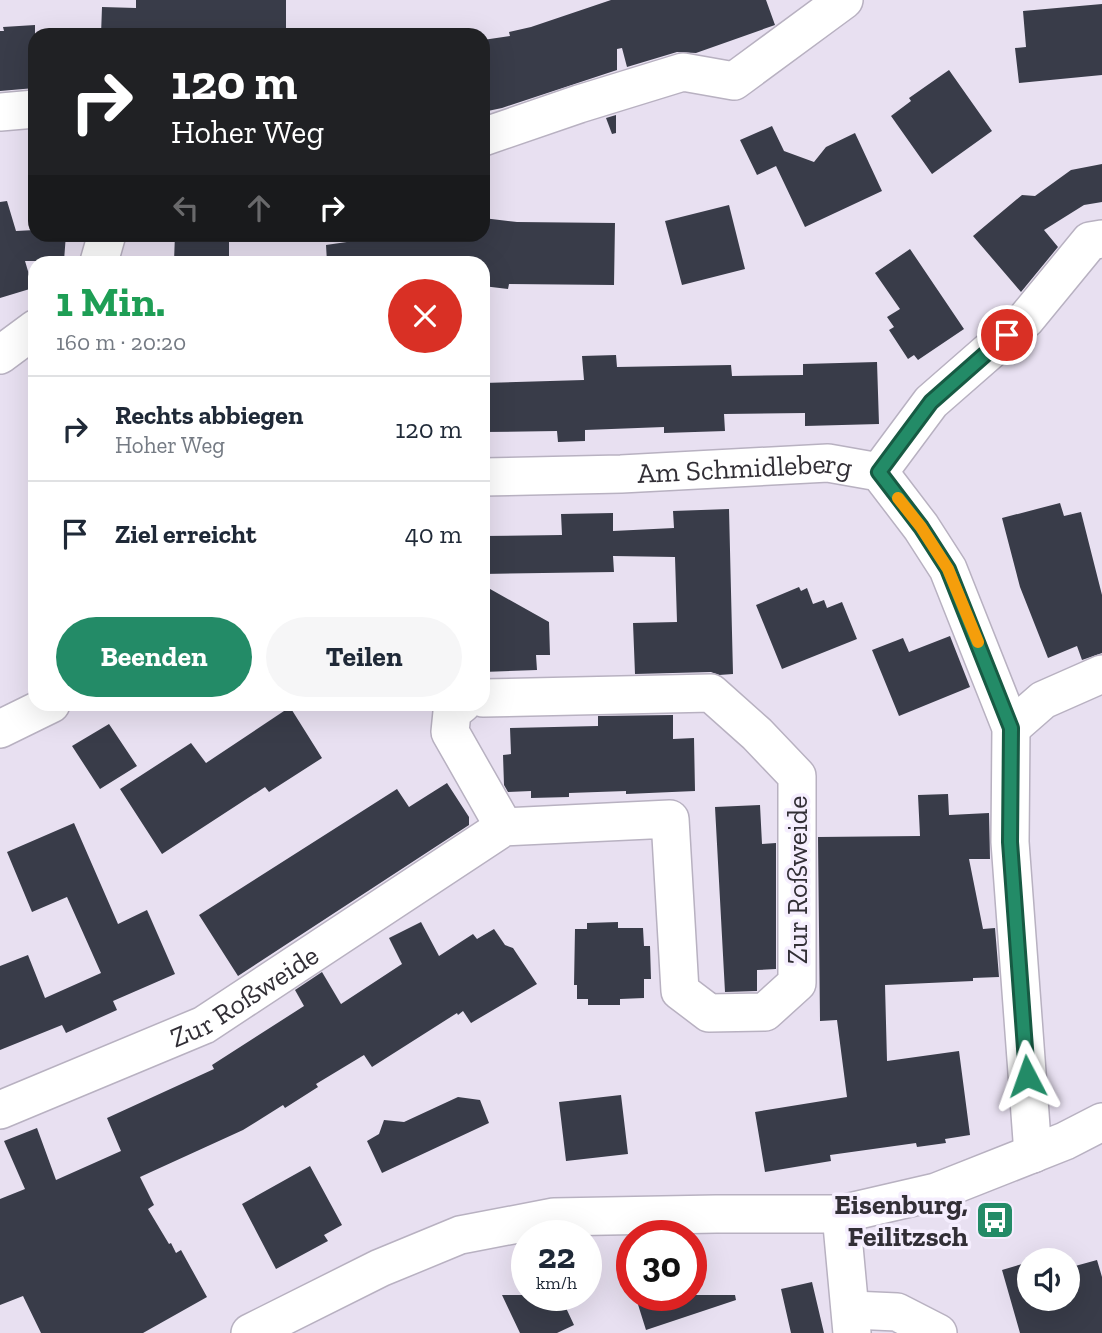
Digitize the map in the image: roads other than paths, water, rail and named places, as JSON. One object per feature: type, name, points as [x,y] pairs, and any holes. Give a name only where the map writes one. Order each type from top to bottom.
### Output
[{"type":"street","points":[[490,135],[684,72],[734,81],[844,0]]},
{"type":"street","points":[[0,112],[28,110]]},
{"type":"street","points":[[879,472],[931,402],[1026,319],[1090,242],[1102,239]]},
{"type":"street","points":[[0,355],[28,334]]},
{"type":"street","name":"Am Schmidleberg","points":[[490,477],[621,474],[828,463],[879,472],[921,527],[948,569],[1011,728],[1010,842],[1033,1154]]},
{"type":"street","points":[[1011,728],[1043,700],[1102,674]]},
{"type":"street","name":"Zur Roßweide","points":[[0,1110],[204,1026],[504,827],[670,818],[680,991],[709,1013],[765,1012],[797,983],[797,775],[757,734],[710,693],[490,698]]},
{"type":"street","points":[[0,729],[37,711]]},
{"type":"street","points":[[453,711],[450,732],[504,827]]},
{"type":"street","points":[[250,1333],[380,1268],[460,1235],[554,1217],[716,1213],[841,1214],[936,1192],[1065,1141],[1102,1122]]},
{"type":"street","points":[[841,1214],[852,1322],[897,1312],[938,1333]]},
{"type":"place","name":"Eisenburg, Feilitzsch","points":[[995,1220]]}]
